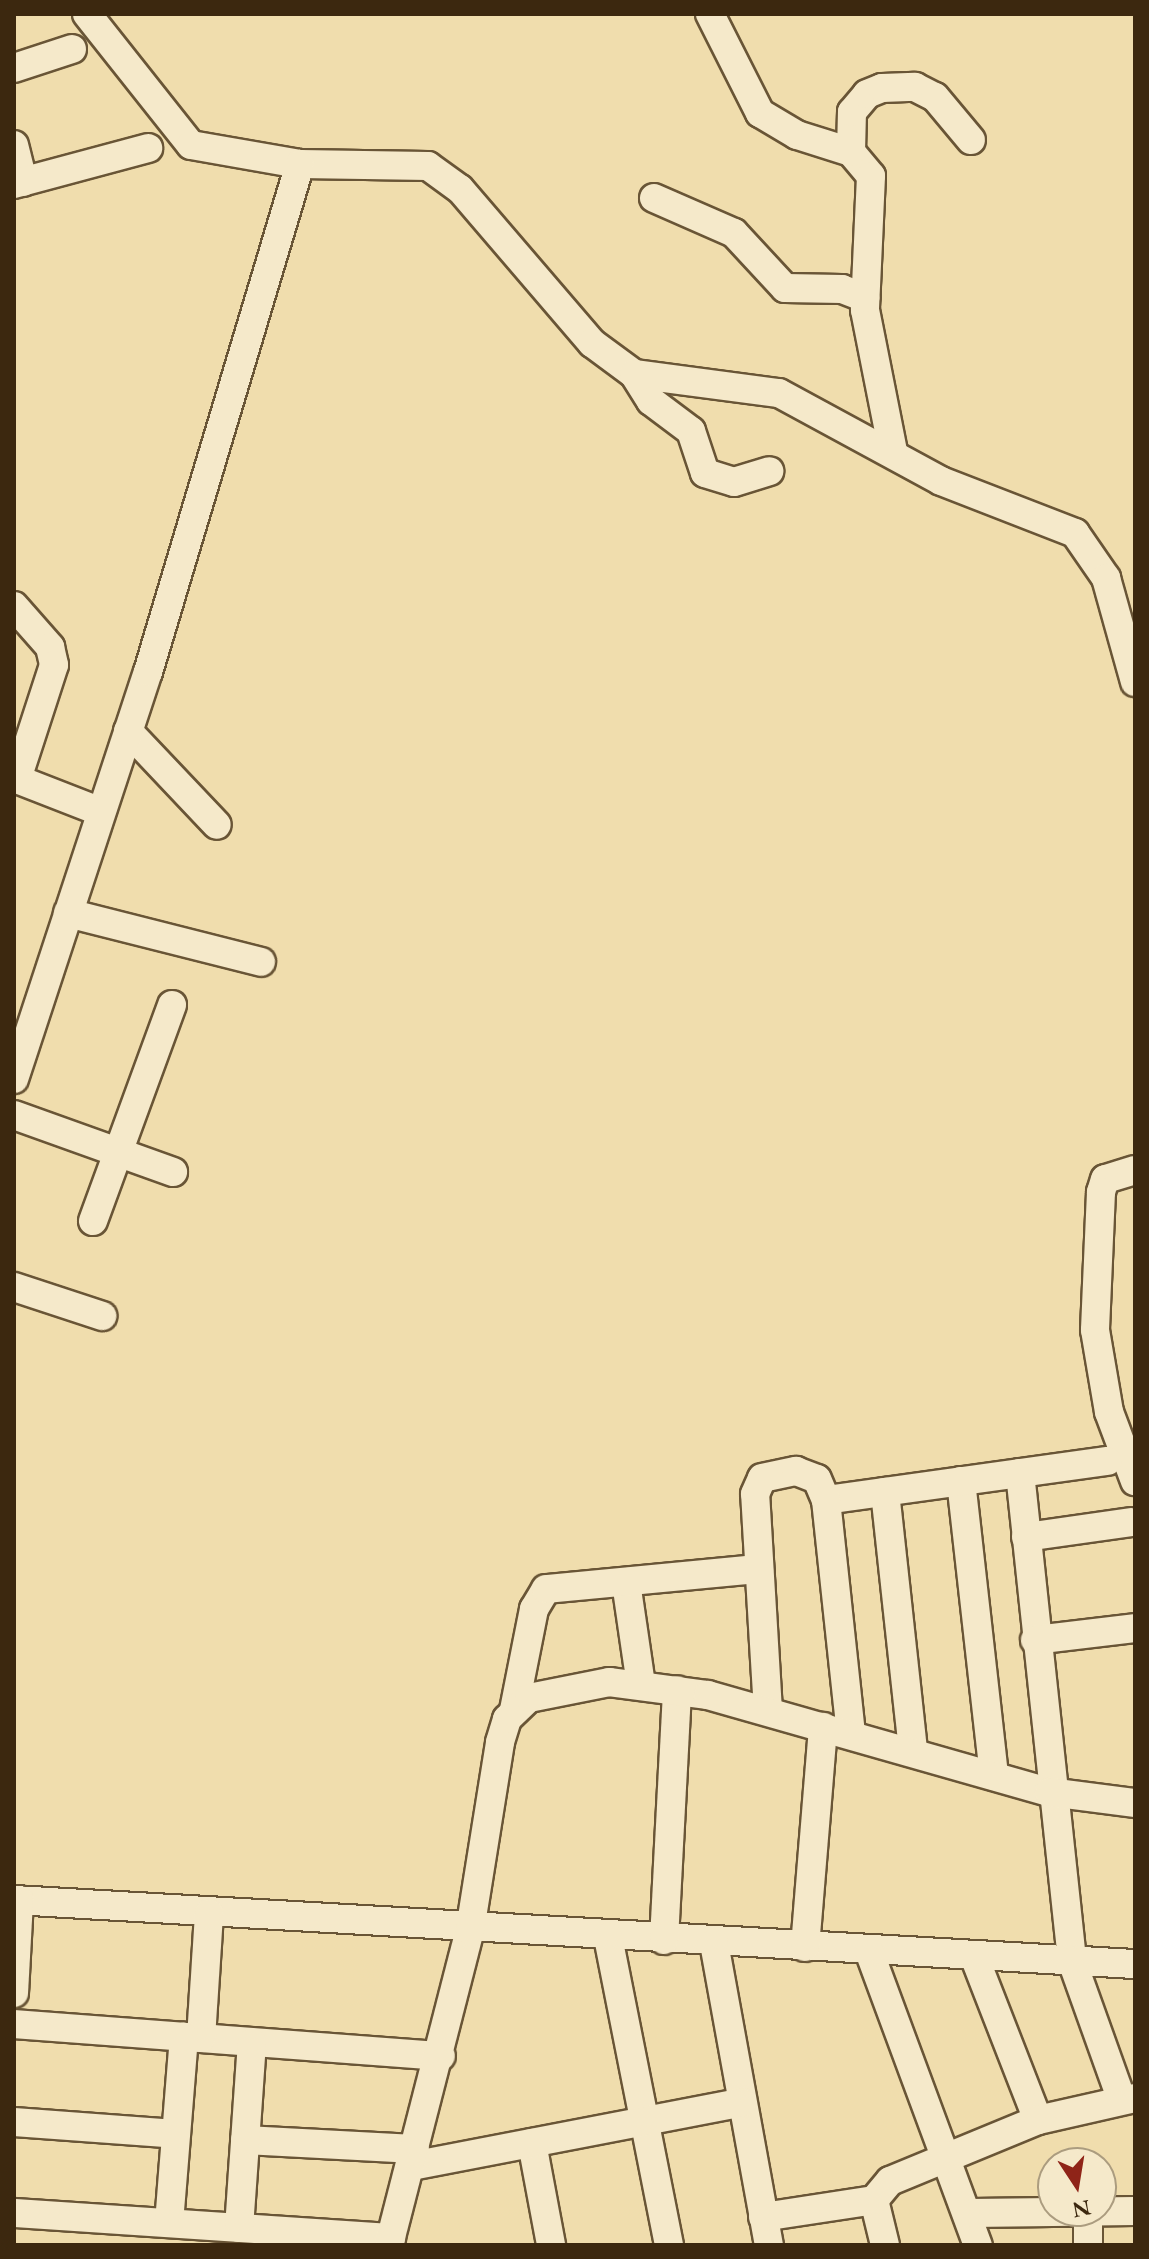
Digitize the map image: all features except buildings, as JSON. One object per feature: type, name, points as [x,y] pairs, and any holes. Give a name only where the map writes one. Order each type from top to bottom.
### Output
[{"type":"street","points":[[87,14],[191,145],[300,164],[410,162],[444,173],[592,343],[634,374],[651,401],[691,431],[705,473],[734,482],[769,471]]},
{"type":"street","points":[[710,14],[760,113],[797,135],[851,152]]},
{"type":"street","points":[[14,68],[72,49]]},
{"type":"street","points":[[893,452],[865,298],[874,188],[851,152],[852,112],[867,94],[891,87],[915,87],[935,97],[971,140]]},
{"type":"street","points":[[14,145],[19,183],[148,148]]},
{"type":"street","points":[[14,1079],[128,731],[300,164]]},
{"type":"street","points":[[654,198],[734,233],[785,288],[842,289],[865,298]]},
{"type":"street","points":[[634,374],[779,393],[893,452],[941,481],[1075,533],[1106,578],[1135,682]]},
{"type":"street","points":[[14,606],[50,647],[54,665],[15,779],[101,812]]},
{"type":"street","points":[[128,731],[217,825]]},
{"type":"street","points":[[68,913],[261,962]]},
{"type":"street","points":[[93,1221],[172,1005]]},
{"type":"street","points":[[14,1115],[173,1172]]},
{"type":"street","points":[[1135,1170],[1105,1179],[1101,1192],[1095,1330],[1109,1412],[1135,1481]]},
{"type":"street","points":[[14,1287],[102,1316]]},
{"type":"street","points":[[826,1500],[1107,1461]]},
{"type":"street","points":[[768,1711],[755,1503],[762,1478],[809,1473],[826,1500],[851,1735]]},
{"type":"street","points":[[763,2217],[874,2200],[890,2181],[950,2154],[1038,2120],[1128,2098],[1072,1961],[1049,1792],[1020,1473]]},
{"type":"street","points":[[961,1481],[994,1776]]},
{"type":"street","points":[[885,1492],[913,1749]]},
{"type":"street","points":[[1026,1537],[1131,1522]]},
{"type":"street","points":[[14,2213],[181,2231],[239,2228],[390,2242],[441,2056],[470,1930],[500,1742],[514,1710],[541,1594],[555,1586],[759,1569]]},
{"type":"street","points":[[626,1582],[641,1685]]},
{"type":"street","points":[[1035,1640],[1135,1628]]},
{"type":"street","points":[[514,1710],[545,1691],[571,1685],[641,1685],[677,1690],[913,1749],[1049,1792],[1135,1803]]},
{"type":"street","points":[[664,1940],[677,1690]]},
{"type":"street","points":[[805,1947],[823,1727]]},
{"type":"street","points":[[14,1993],[16,1900],[470,1930],[1135,1964]]},
{"type":"street","points":[[181,2231],[176,2134],[209,1913]]},
{"type":"street","points":[[608,1937],[669,2245]]},
{"type":"street","points":[[714,1943],[769,2245]]},
{"type":"street","points":[[869,1951],[950,2154],[971,2213],[978,2245]]},
{"type":"street","points":[[974,1956],[1038,2120]]},
{"type":"street","points":[[14,2024],[441,2056]]},
{"type":"street","points":[[239,2228],[252,2042]]},
{"type":"street","points":[[245,2140],[413,2158],[532,2143],[742,2102]]},
{"type":"street","points":[[14,2122],[176,2134]]},
{"type":"street","points":[[532,2143],[551,2245]]},
{"type":"street","points":[[874,2200],[885,2245]]},
{"type":"street","points":[[971,2213],[1037,2212]]}]
